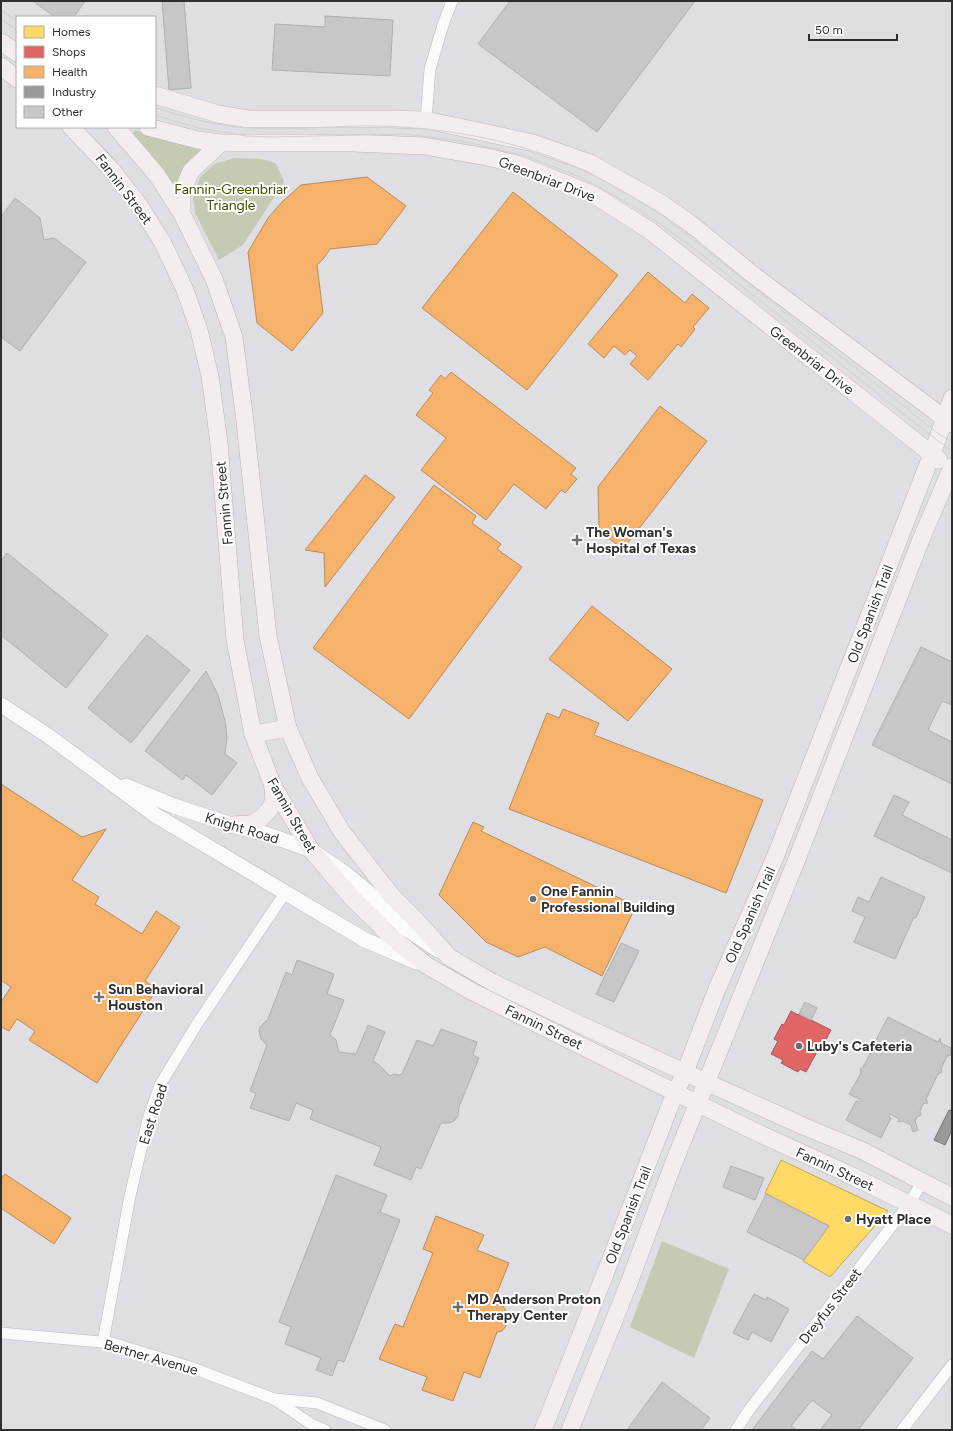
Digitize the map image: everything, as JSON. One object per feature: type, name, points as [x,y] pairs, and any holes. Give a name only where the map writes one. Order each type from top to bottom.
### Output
[{"type":"main road","points":[[1,35],[16,41]]},
{"type":"main road","points":[[1,42],[16,52]]},
{"type":"main road","name":"Greenbriar Drive","points":[[156,95],[218,114],[248,119],[389,118],[426,120],[533,143],[590,163],[661,203],[691,224],[752,274],[948,422]]},
{"type":"main road","name":"Fannin Street","points":[[72,128],[110,168],[139,205],[163,243],[185,290],[199,330],[210,376],[219,443],[235,640],[253,734],[273,786],[311,850],[352,898],[384,930],[426,966],[471,991],[698,1104],[846,1173],[952,1225]]},
{"type":"main road","name":"Fannin Street","points":[[117,128],[157,174],[182,214],[214,279],[234,337],[244,413],[268,636],[288,728],[310,778],[342,832],[392,896],[449,957],[492,982],[579,1024],[706,1083],[861,1150],[952,1197]]},
{"type":"main road","name":"Greenbriar Drive","points":[[152,128],[198,140],[220,143],[353,143],[424,146],[517,164],[594,195],[649,230],[952,469]]},
{"type":"main road","points":[[182,214],[182,192],[191,171],[220,143]]},
{"type":"main road","name":"Old Spanish Trail","points":[[543,1430],[675,1092],[685,1072],[717,988],[777,852],[834,708],[892,554],[932,454],[948,422],[952,398]]},
{"type":"main road","name":"Old Spanish Trail","points":[[570,1430],[706,1083],[835,762],[913,561],[952,469]]},
{"type":"main road","points":[[892,554],[913,561]]},
{"type":"main road","points":[[846,675],[866,683]]},
{"type":"main road","points":[[834,708],[837,724],[831,744],[835,762]]},
{"type":"main road","points":[[253,734],[288,728]]},
{"type":"main road","points":[[232,825],[251,824],[260,819],[269,810],[274,801],[273,786]]},
{"type":"main road","points":[[777,852],[796,859]]},
{"type":"main road","points":[[505,1008],[512,991]]},
{"type":"main road","points":[[605,1274],[628,1283]]},
{"type":"street","points":[[426,120],[430,69],[452,1]]},
{"type":"street","name":"Knight Road","points":[[1,705],[47,735],[155,815],[365,940],[426,966]]},
{"type":"street","name":"Knight Road","points":[[101,775],[174,806],[232,825],[269,835],[311,850],[346,874],[369,893],[404,927],[449,957]]},
{"type":"street","name":"East Road","points":[[103,1342],[130,1196],[148,1119],[160,1085],[197,1024],[285,893]]},
{"type":"street","name":"Dreyfus Street","points":[[736,1430],[749,1410],[909,1204],[922,1182]]},
{"type":"street","name":"Bertner Avenue","points":[[1,1333],[112,1343],[190,1367],[274,1399],[311,1424],[325,1430]]},
{"type":"street","points":[[902,1430],[952,1365]]},
{"type":"street","name":"Bertner Avenue","points":[[274,1399],[316,1403],[385,1430]]},
{"type":"green space","name":"Fannin-Greenbriar Triangle","points":[[135,130],[201,147],[202,152],[178,187],[173,188],[132,134]]},
{"type":"green space","name":"Fannin-Greenbriar Triangle","points":[[234,158],[261,159],[276,163],[284,182],[243,245],[219,260],[195,213],[193,197],[200,177],[214,164]]},
{"type":"green space","points":[[662,1241],[729,1269],[694,1358],[630,1327]]},
{"type":"building: Homes","name":"Hyatt Place","points":[[781,1160],[888,1211],[830,1277],[803,1261],[829,1226],[765,1193]]},
{"type":"building: Shops","name":"Luby's Cafeteria","points":[[791,1011],[831,1030],[819,1053],[817,1052],[806,1072],[800,1069],[798,1072],[781,1063],[783,1060],[771,1054],[778,1041],[774,1039],[782,1024],[784,1025]]},
{"type":"building: Health","points":[[367,177],[406,206],[377,244],[330,249],[317,265],[323,313],[292,351],[257,323],[248,252],[268,218],[282,202],[301,185]]},
{"type":"building: Health","points":[[513,192],[618,275],[527,390],[422,308]]},
{"type":"building: Health","points":[[648,272],[685,303],[692,294],[709,308],[693,327],[695,329],[681,347],[678,344],[648,380],[630,364],[637,356],[630,350],[625,355],[614,346],[604,358],[588,344]]},
{"type":"building: Health","points":[[451,372],[576,468],[571,474],[577,479],[565,493],[561,490],[546,509],[514,484],[486,520],[421,470],[446,438],[416,415],[433,393],[429,390],[441,375],[445,379]]},
{"type":"building: Health","points":[[660,406],[707,441],[623,549],[599,531],[598,487]]},
{"type":"building: Health","points":[[365,475],[395,497],[325,587],[324,553],[305,550]]},
{"type":"building: Health","points":[[434,485],[476,516],[472,523],[501,544],[497,549],[522,567],[409,719],[313,648]]},
{"type":"building: Health","points":[[592,606],[672,669],[628,721],[549,659]]},
{"type":"building: Health","points":[[563,709],[599,723],[594,735],[763,800],[726,893],[509,809],[547,713],[559,718]]},
{"type":"building: Health","points":[[1,784],[82,837],[106,829],[72,880],[99,897],[95,904],[142,934],[156,911],[180,927],[145,981],[157,989],[97,1083],[29,1040],[35,1031],[17,1019],[9,1031],[1,1027],[1,1002],[11,987],[1,980]]},
{"type":"building: Health","name":"One Fannin Professional Building","points":[[473,822],[484,827],[481,831],[636,906],[602,976],[545,947],[518,957],[486,942],[439,895]]},
{"type":"building: Health","points":[[5,1174],[71,1218],[54,1244],[1,1208],[1,1179]]},
{"type":"building: Health","name":"MD Anderson Proton Therapy Center","points":[[436,1216],[484,1235],[477,1250],[509,1263],[492,1305],[502,1305],[505,1309],[508,1320],[506,1326],[502,1331],[497,1332],[480,1378],[464,1372],[453,1401],[422,1390],[427,1377],[379,1359],[395,1324],[403,1327],[433,1253],[423,1249]]},
{"type":"building: Industry","points":[[949,1110],[952,1111],[952,1130],[945,1145],[934,1140]]},
{"type":"building: Other","points":[[33,1],[85,1],[75,16],[54,16]]},
{"type":"building: Other","points":[[162,1],[184,1],[191,88],[169,90]]},
{"type":"building: Other","points":[[510,1],[695,1],[597,132],[478,44]]},
{"type":"building: Other","points":[[325,16],[393,20],[390,76],[272,70],[275,24],[325,27]]},
{"type":"building: Other","points":[[15,198],[40,218],[44,240],[54,238],[86,262],[20,351],[1,337],[1,217]]},
{"type":"building: Other","points":[[7,553],[108,635],[66,688],[1,635],[1,561]]},
{"type":"building: Other","points":[[147,635],[190,670],[131,743],[88,708]]},
{"type":"building: Other","points":[[921,647],[952,662],[952,705],[942,701],[928,730],[952,742],[952,784],[872,745]]},
{"type":"building: Other","points":[[206,671],[218,695],[225,721],[227,738],[225,754],[237,763],[212,795],[186,775],[183,780],[145,751]]},
{"type":"building: Other","points":[[894,795],[909,802],[902,815],[952,840],[952,873],[874,836]]},
{"type":"building: Other","points":[[881,877],[925,897],[895,959],[854,942],[865,917],[852,911],[858,897],[869,902]]},
{"type":"building: Other","points":[[621,943],[639,951],[614,1002],[596,994]]},
{"type":"building: Other","points":[[297,960],[334,974],[327,994],[344,1000],[330,1035],[336,1040],[339,1052],[356,1054],[368,1025],[385,1032],[373,1061],[390,1076],[394,1074],[402,1074],[417,1040],[433,1046],[441,1029],[477,1042],[473,1055],[479,1058],[459,1107],[458,1116],[454,1121],[449,1123],[441,1123],[421,1169],[416,1167],[411,1180],[374,1165],[381,1147],[310,1119],[313,1110],[296,1103],[289,1121],[250,1108],[256,1093],[250,1091],[267,1045],[261,1039],[259,1031],[260,1027],[268,1019],[286,972],[292,975]]},
{"type":"building: Other","points":[[805,1002],[817,1008],[811,1020],[799,1014]]},
{"type":"building: Other","points":[[888,1017],[938,1042],[940,1038],[941,1043],[951,1048],[951,1055],[947,1056],[941,1069],[942,1072],[938,1074],[926,1099],[928,1103],[923,1104],[920,1111],[921,1115],[917,1117],[915,1121],[918,1130],[913,1132],[911,1125],[902,1121],[898,1122],[899,1119],[890,1114],[889,1117],[891,1118],[881,1138],[846,1120],[856,1101],[859,1102],[861,1100],[849,1094],[861,1073],[860,1069],[863,1067],[870,1054],[869,1049],[872,1048]]},
{"type":"building: Other","points":[[731,1166],[764,1178],[755,1200],[723,1187]]},
{"type":"building: Other","points":[[336,1175],[387,1195],[380,1212],[400,1220],[344,1362],[338,1360],[332,1376],[316,1370],[321,1358],[285,1344],[291,1327],[279,1322]]},
{"type":"building: Other","points":[[766,1194],[829,1226],[804,1260],[747,1232]]},
{"type":"building: Other","points":[[754,1294],[766,1300],[767,1297],[789,1309],[771,1342],[752,1332],[748,1340],[733,1333]]},
{"type":"building: Other","points":[[857,1316],[913,1358],[858,1430],[820,1430],[832,1415],[812,1400],[791,1426],[797,1430],[752,1430],[812,1351],[823,1359]]},
{"type":"building: Other","points":[[662,1382],[710,1418],[701,1430],[627,1430]]},
{"type":"tram line","points":[[1,10],[16,20]]},
{"type":"tram line","points":[[1,19],[16,29]]},
{"type":"tram line","points":[[156,107],[202,121],[249,128],[281,129],[379,126],[405,127],[458,133],[510,144],[536,152],[585,171],[605,181],[663,216],[939,434],[952,442]]},
{"type":"tram line","points":[[156,115],[198,128],[247,136],[273,137],[405,134],[462,141],[523,155],[580,177],[633,206],[686,242],[952,451]]},
{"type":"place","name":"The Woman's Hospital of Texas","points":[[577,540]]},
{"type":"place","name":"One Fannin Professional Building","points":[[533,899]]},
{"type":"place","name":"Sun Behavioral Houston","points":[[99,997]]},
{"type":"place","name":"Luby's Cafeteria","points":[[799,1046]]},
{"type":"place","name":"Hyatt Place","points":[[848,1219]]},
{"type":"place","name":"MD Anderson Proton Therapy Center","points":[[458,1307]]}]
